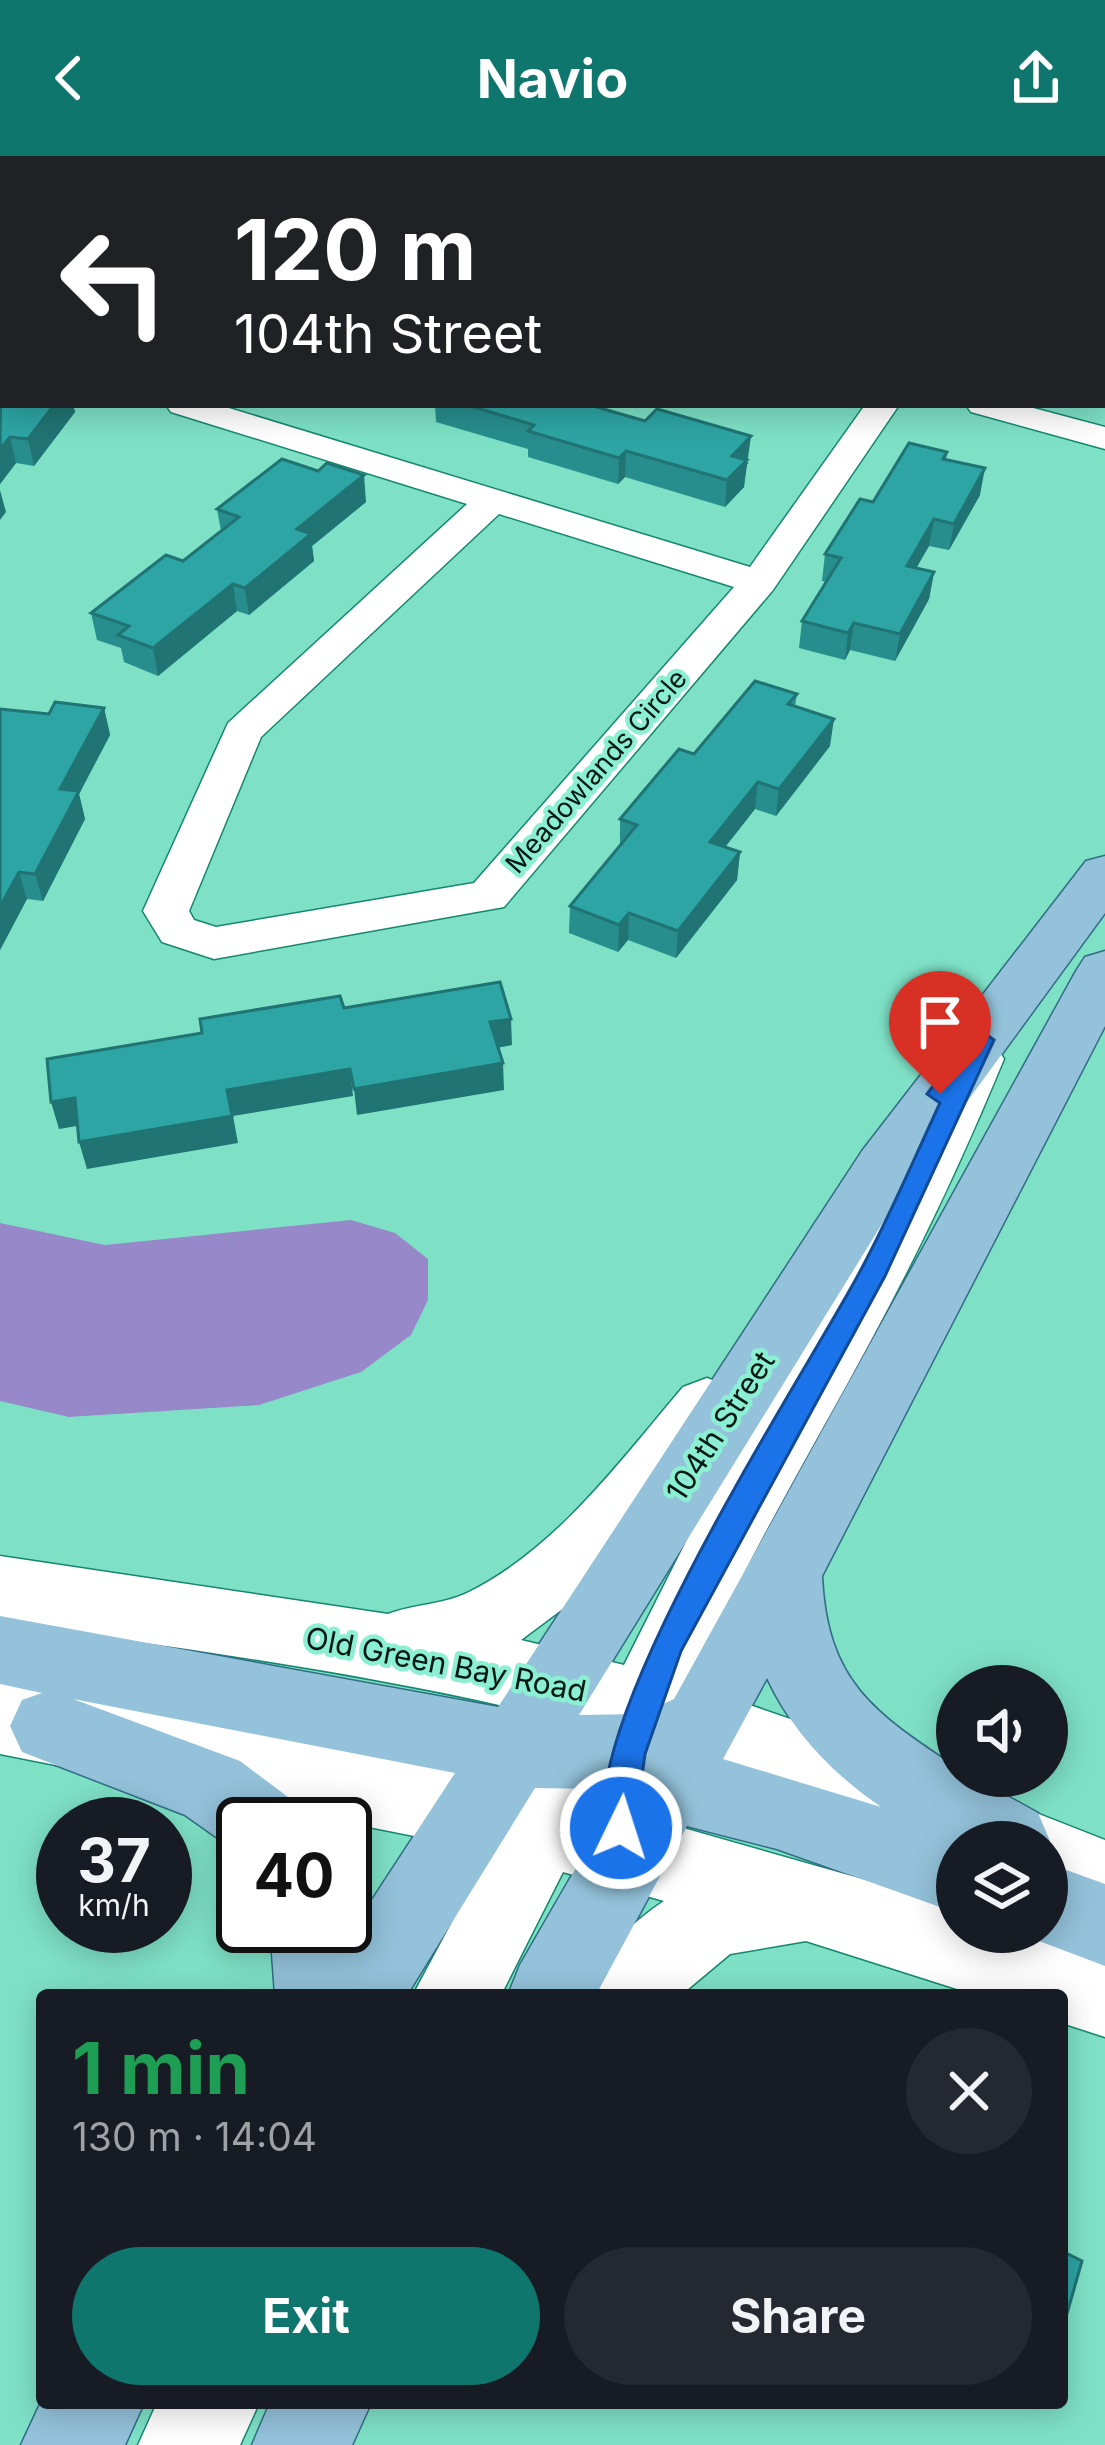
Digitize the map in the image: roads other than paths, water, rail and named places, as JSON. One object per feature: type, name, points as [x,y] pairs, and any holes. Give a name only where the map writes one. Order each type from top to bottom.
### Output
[{"type":"main road","name":"104th Street","points":[[590,1758],[801,1301],[884,1168],[1105,874]]},
{"type":"main road","name":"104th Street","points":[[365,1989],[590,1758],[784,1574],[1105,971]]},
{"type":"main road","points":[[784,1574],[784,1628],[803,1677],[817,1696],[892,1770],[978,1821]]},
{"type":"main road","points":[[0,1650],[590,1758],[777,1811],[936,1866]]},
{"type":"main road","points":[[24,1722],[212,1788],[224,1797]]},
{"type":"main road","points":[[553,1989],[630,1851]]},
{"type":"main road","points":[[1068,1911],[1105,1924]]},
{"type":"main road","points":[[313,1953],[316,1989]]},
{"type":"main road","points":[[69,2445],[92,2409]]},
{"type":"main road","points":[[300,2445],[320,2409]]},
{"type":"street","points":[[193,408],[759,582]]},
{"type":"street","name":"Meadowlands Circle","points":[[493,500],[243,732],[166,911],[178,931],[214,943],[488,896],[759,582],[880,408]]},
{"type":"street","points":[[993,408],[1105,438]]},
{"type":"street","points":[[458,1989],[590,1758],[680,1618],[900,1221],[982,1040]]},
{"type":"street","points":[[366,1646],[451,1636],[500,1615],[535,1592],[617,1514],[801,1301]]},
{"type":"street","name":"Old Green Bay Road","points":[[0,1588],[366,1646],[590,1758],[630,1851],[992,1955],[1105,1995]]},
{"type":"street","name":"Old Green Bay Road","points":[[24,1722],[590,1758],[936,1826]]},
{"type":"street","points":[[1068,1865],[1105,1880]]},
{"type":"street","points":[[630,1989],[671,1944],[705,1921],[742,1908],[827,1906]]},
{"type":"street","points":[[186,2445],[208,2409]]}]
